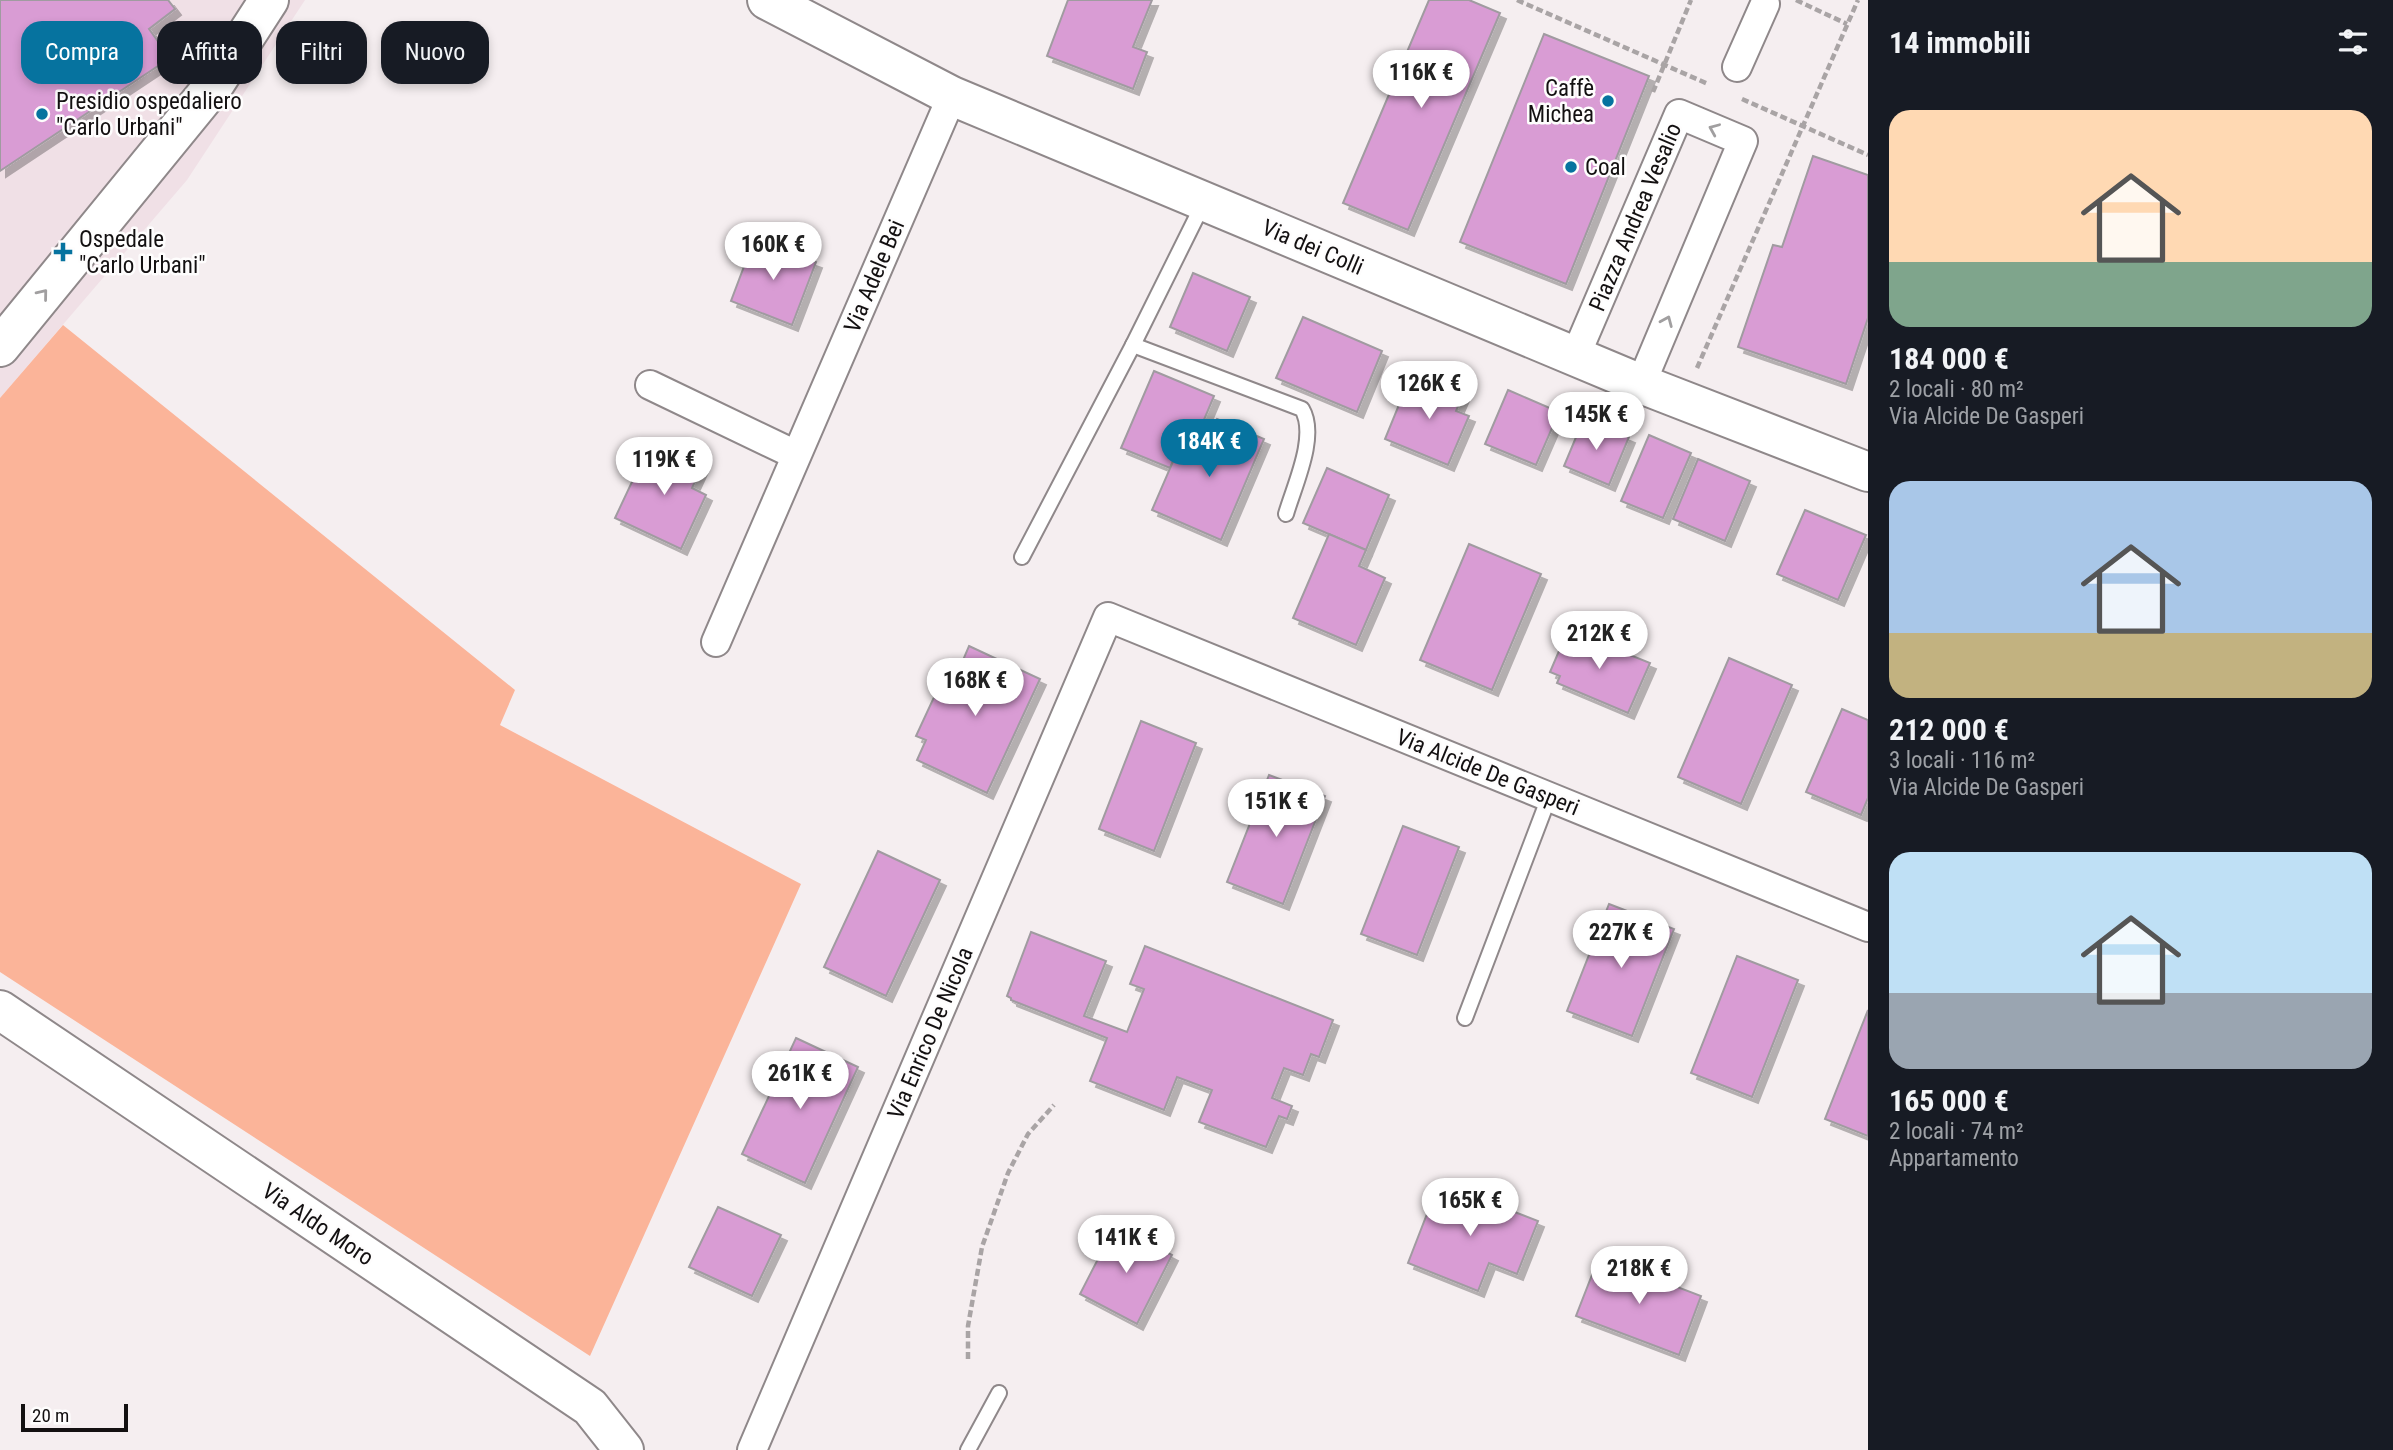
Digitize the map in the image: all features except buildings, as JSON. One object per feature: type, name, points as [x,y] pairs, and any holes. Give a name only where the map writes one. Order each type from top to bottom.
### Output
[{"type":"street","points":[[0,347],[214,85],[269,0]]},
{"type":"street","name":"Via dei Colli","points":[[778,2],[952,96],[1640,384],[1868,472]]},
{"type":"street","points":[[1737,67],[1765,5]]},
{"type":"street","name":"Via Adele Bei","points":[[716,642],[952,96]]},
{"type":"street","name":"Piazza Andrea Vesalio","points":[[1575,357],[1679,114],[1743,141],[1640,384]]},
{"type":"street","points":[[650,386],[796,455]]},
{"type":"street","name":"Via Alcide De Gasperi","points":[[1108,617],[1868,927]]},
{"type":"street","name":"Via Enrico De Nicola","points":[[752,1450],[1108,617]]},
{"type":"street","name":"Via Aldo Moro","points":[[0,1010],[590,1407],[624,1450]]},
{"type":"lane","points":[[1022,557],[1204,202]]},
{"type":"lane","points":[[1133,345],[1302,409],[1307,418],[1308,440],[1286,514]]},
{"type":"lane","points":[[1465,1018],[1549,797]]},
{"type":"lane","points":[[968,1450],[999,1393]]},
{"type":"path","points":[[1517,0],[1714,86]]},
{"type":"path","points":[[1796,0],[1847,24]]},
{"type":"path","points":[[1683,400],[1858,0]]},
{"type":"path","points":[[1739,97],[1868,155]]},
{"type":"path","points":[[968,1359],[968,1326],[973,1287],[986,1234],[1008,1172],[1028,1134],[1054,1105]]},
{"type":"shaded area","name":"Ospedale \"Carlo Urbani\"","points":[[0,0],[305,0],[291,21],[276,21],[276,44],[262,66],[262,21],[157,21],[157,84],[250,84],[187,180],[0,398]]},
{"type":"shaded area","points":[[63,325],[515,690],[500,725],[801,884],[590,1356],[0,972],[0,398]]},
{"type":"place","name":"Caffè Michea","points":[[1608,101]]},
{"type":"place","name":"Presidio ospedaliero \"Carlo Urbani\"","points":[[42,114]]},
{"type":"place","name":"Coal","points":[[1571,167]]},
{"type":"place","name":"Ospedale \"Carlo Urbani\"","points":[[63,252]]}]
